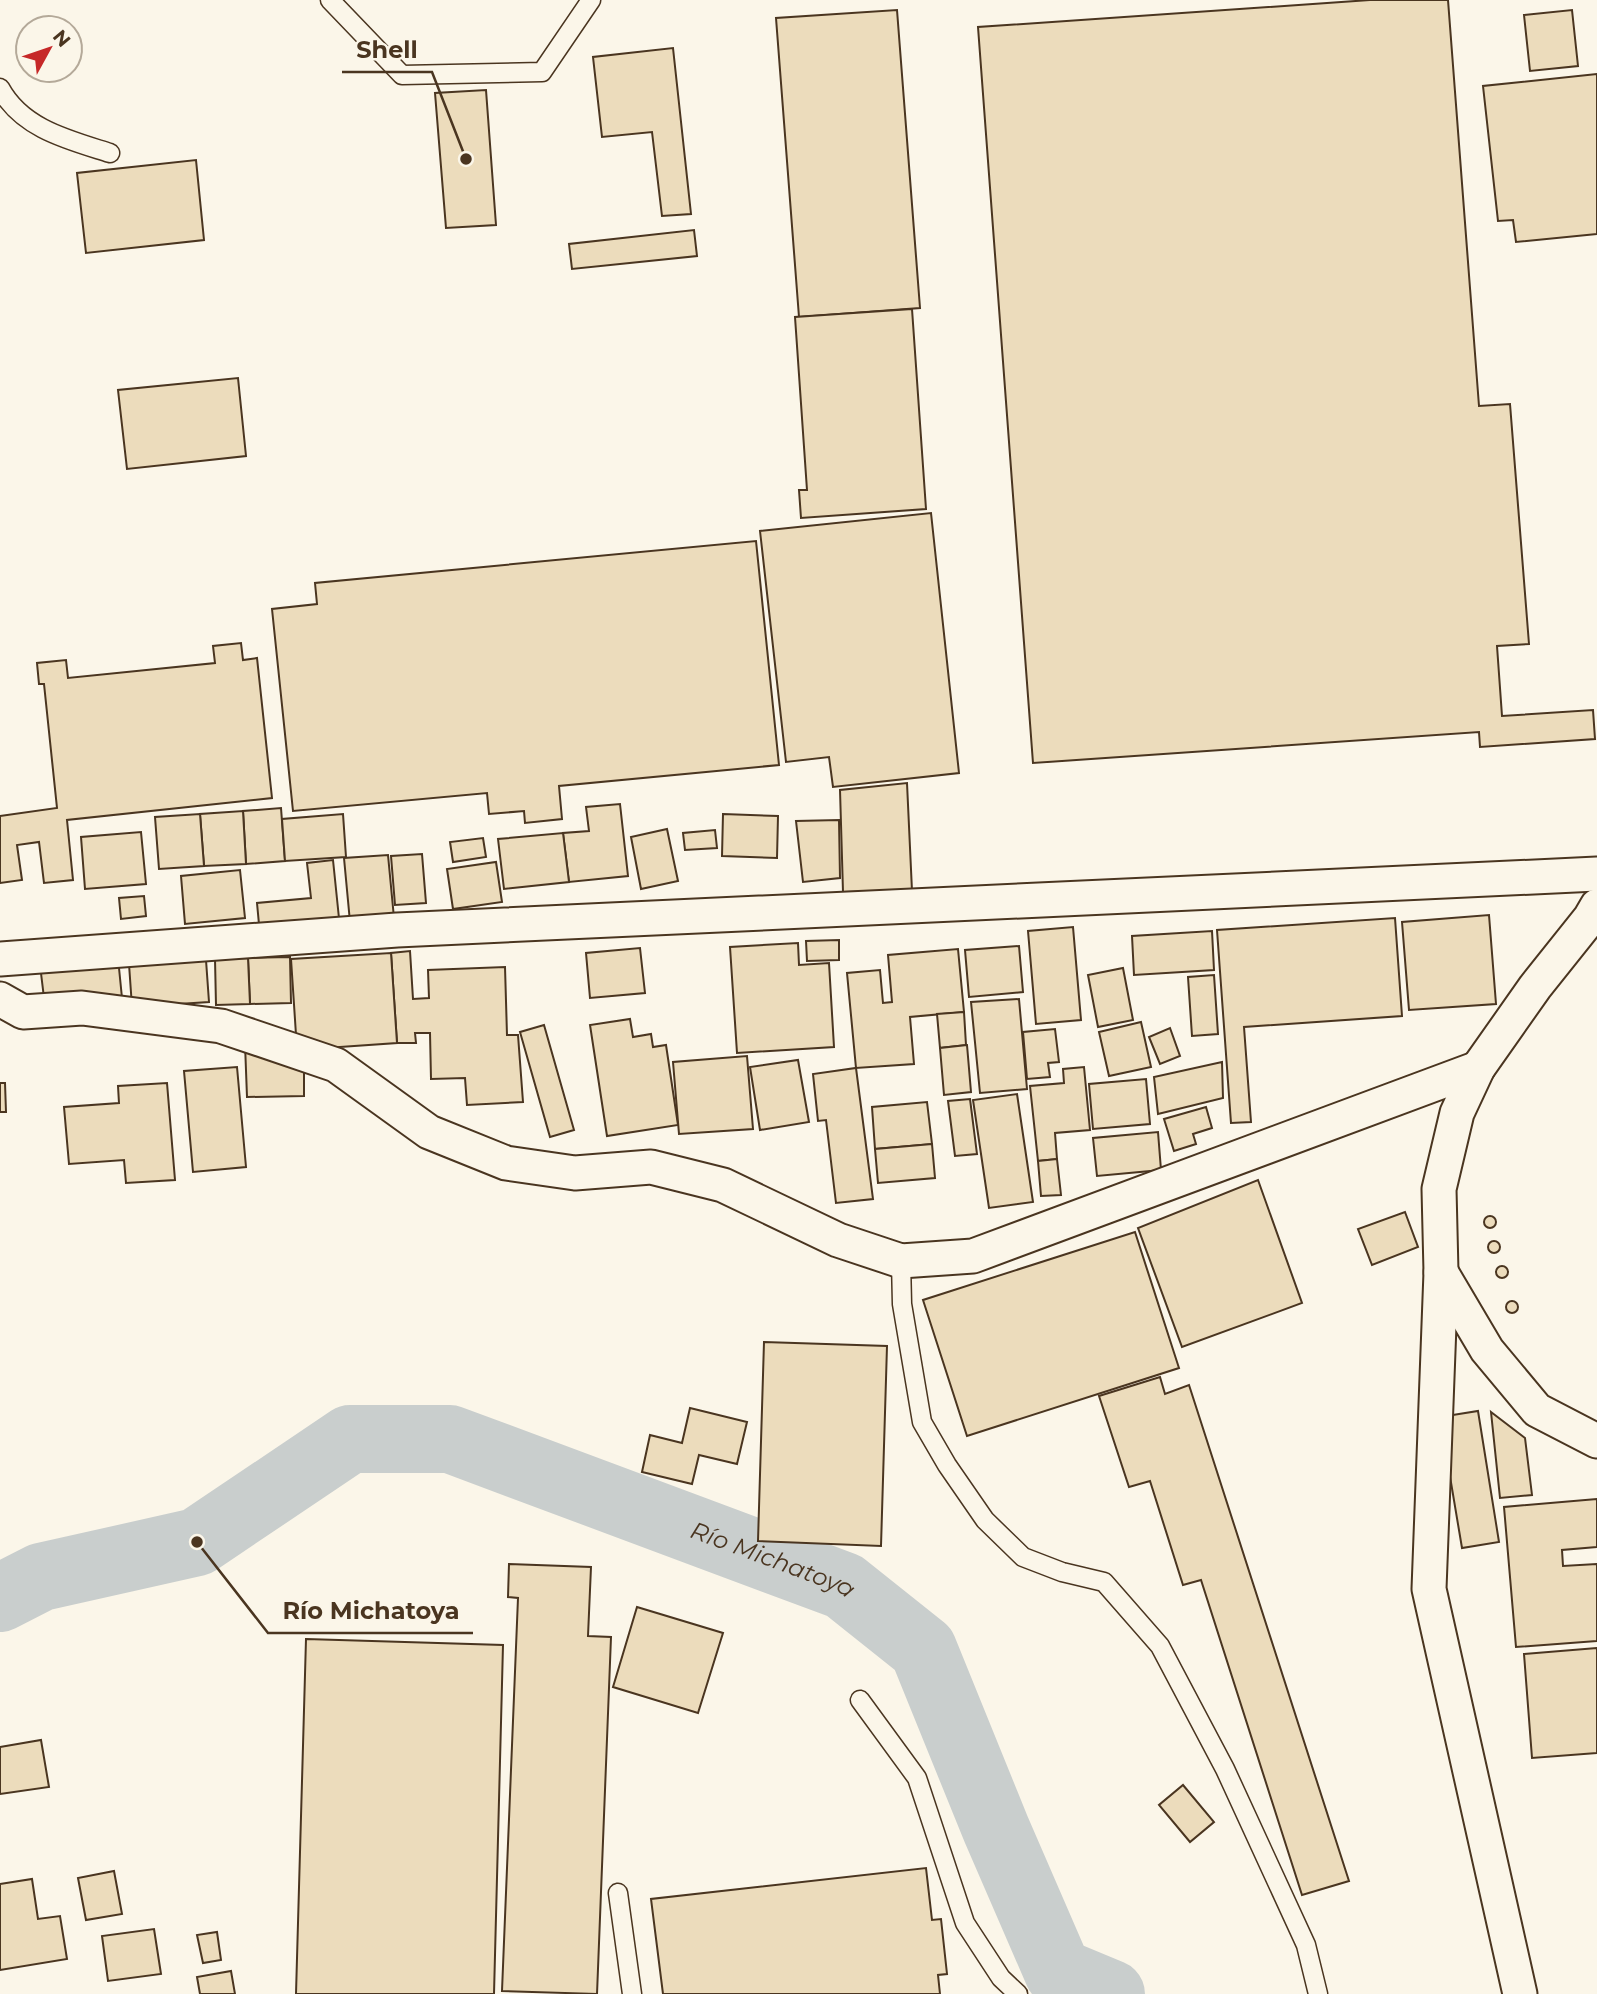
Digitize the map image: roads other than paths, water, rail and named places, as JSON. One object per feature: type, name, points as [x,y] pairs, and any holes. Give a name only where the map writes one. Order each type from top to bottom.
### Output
[{"type":"street","points":[[0,959],[397,930],[1597,874]]},
{"type":"street","points":[[1520,1994],[1429,1589],[1441,1272],[1439,1189],[1457,1113],[1478,1068],[1597,906]]},
{"type":"street","points":[[0,999],[23,1012],[82,1008],[221,1026],[336,1065],[429,1132],[506,1163],[575,1173],[652,1167],[723,1185],[838,1240],[901,1261],[973,1256],[1478,1068]]},
{"type":"street","points":[[1441,1272],[1487,1350],[1538,1410],[1597,1441]]},
{"type":"lane","points":[[330,0],[402,75],[542,72],[591,0]]},
{"type":"lane","points":[[0,88],[24,117],[35,124],[57,137],[110,153]]},
{"type":"lane","points":[[901,1261],[902,1304],[922,1422],[947,1465],[985,1520],[1023,1558],[1062,1572],[1104,1581],[1160,1646],[1225,1769],[1306,1945],[1318,1994]]},
{"type":"lane","points":[[860,1700],[917,1778],[965,1923],[1000,1978],[1017,1994]]},
{"type":"lane","points":[[618,1893],[632,1994]]},
{"type":"waterway","name":"Río Michatoya","points":[[0,1598],[41,1577],[197,1542],[350,1439],[450,1439],[844,1586],[923,1649],[1058,1972],[1111,1994]]},
{"type":"place","name":"Shell","points":[[466,159]]},
{"type":"place","name":"Río Michatoya","points":[[197,1542]]}]
